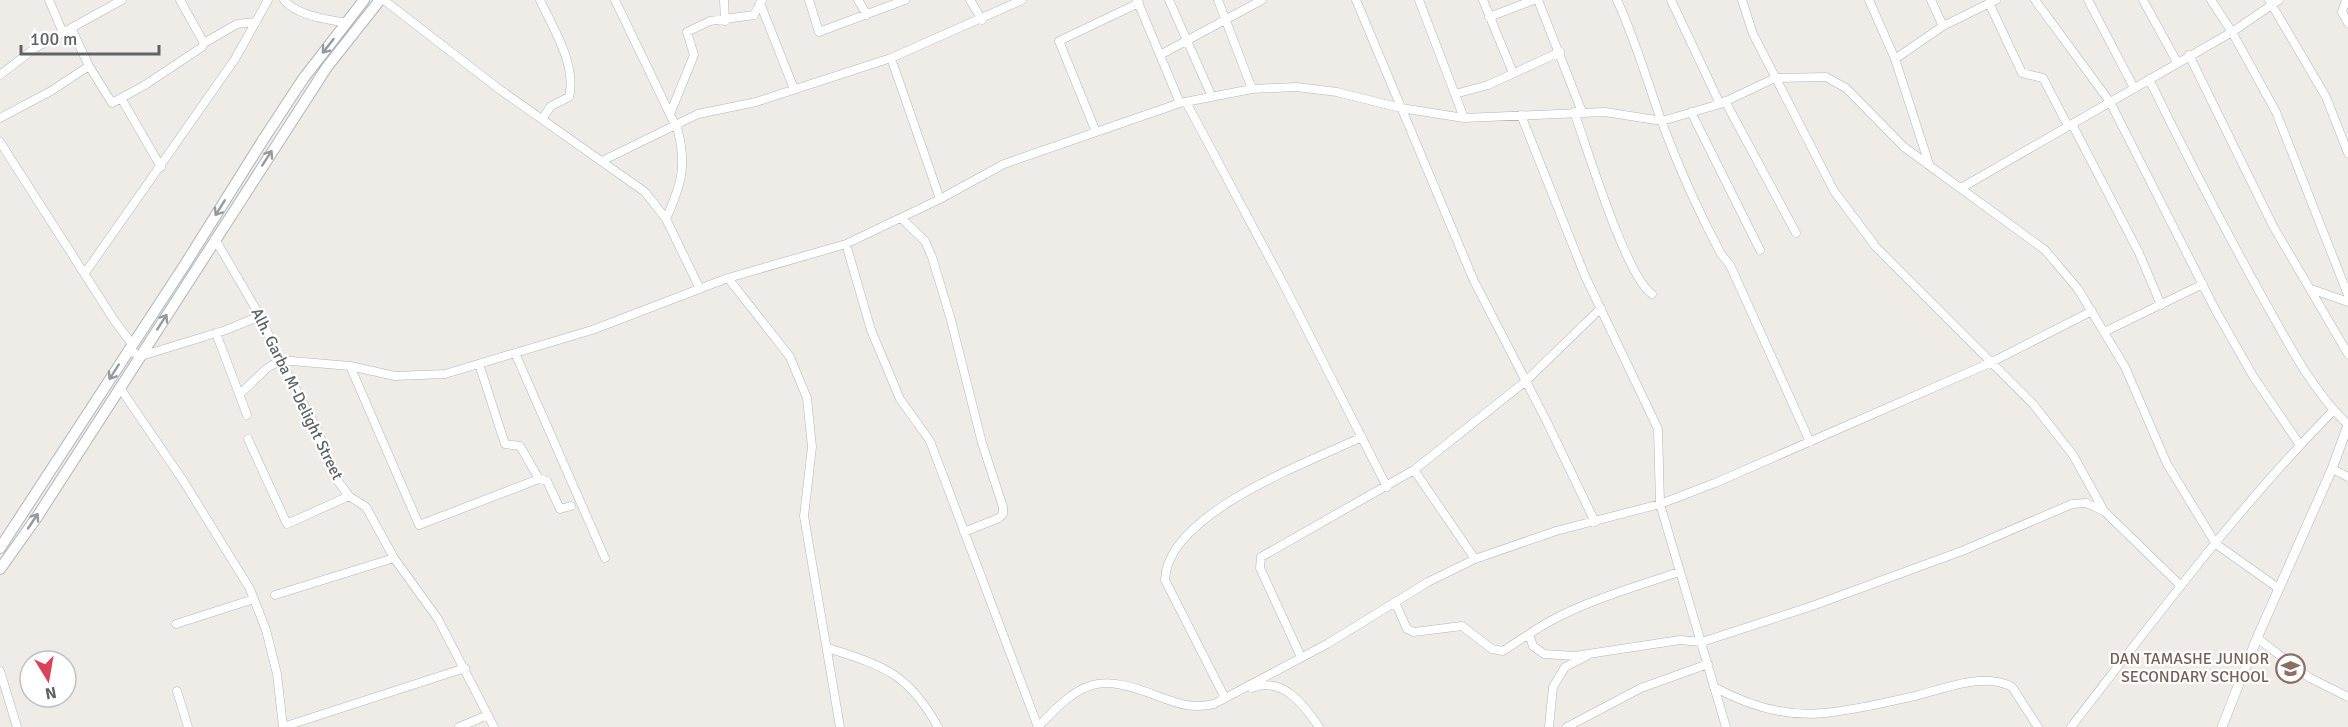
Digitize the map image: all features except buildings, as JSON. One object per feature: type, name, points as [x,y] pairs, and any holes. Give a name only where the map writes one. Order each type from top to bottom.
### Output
[{"type":"main road","points":[[0,548],[184,266],[303,78],[364,0]]},
{"type":"main road","points":[[0,569],[141,356],[327,67],[380,0]]},
{"type":"street","points":[[49,0],[112,103],[146,85],[202,47],[204,43],[237,24],[256,22]]},
{"type":"street","points":[[0,75],[13,62],[122,0]]},
{"type":"street","points":[[180,0],[204,43]]},
{"type":"street","points":[[85,273],[235,59],[268,0]]},
{"type":"street","points":[[284,0],[289,6],[314,16],[346,23]]},
{"type":"street","points":[[384,0],[542,119],[645,192],[666,219],[700,289]]},
{"type":"street","points":[[540,0],[561,46],[570,74],[571,91],[569,97],[551,106],[542,119]]},
{"type":"street","points":[[615,0],[670,114],[683,150],[684,171],[666,219]]},
{"type":"street","points":[[724,0],[725,21]]},
{"type":"street","points":[[808,0],[819,32],[905,0]]},
{"type":"street","points":[[858,0],[867,15]]},
{"type":"street","points":[[970,0],[982,20]]},
{"type":"street","points":[[602,161],[715,109],[756,102],[891,58],[982,20],[1023,0]]},
{"type":"street","points":[[1169,0],[1212,97]]},
{"type":"street","points":[[1218,0],[1252,89]]},
{"type":"street","points":[[1160,54],[1262,0]]},
{"type":"street","points":[[1356,0],[1474,281],[1595,522]]},
{"type":"street","points":[[1419,0],[1464,118]]},
{"type":"street","points":[[1483,0],[1513,73]]},
{"type":"street","points":[[1489,16],[1536,0],[1560,52],[1625,251],[1645,290],[1652,294]]},
{"type":"street","points":[[1617,0],[1632,31],[1662,121],[1713,240],[1730,265],[1810,442]]},
{"type":"street","points":[[1671,0],[1722,103],[1796,233]]},
{"type":"street","points":[[1742,0],[1753,34],[1834,191],[1876,247],[2033,404],[2073,455],[2104,511],[2181,586]]},
{"type":"street","points":[[1869,0],[1894,59],[1930,165]]},
{"type":"street","points":[[1931,0],[1943,26]]},
{"type":"street","points":[[2035,0],[2110,102],[2253,376],[2300,445]]},
{"type":"street","points":[[2088,0],[2134,88]]},
{"type":"street","points":[[2143,0],[2177,62]]},
{"type":"street","points":[[2211,0],[2232,32],[2289,142],[2348,296]]},
{"type":"street","points":[[2346,0],[2342,12],[2348,23]]},
{"type":"street","points":[[1894,59],[1978,3],[1992,1],[2022,73],[2043,78],[2139,253],[2161,304]]},
{"type":"street","points":[[1961,188],[2232,32],[2273,1],[2326,98],[2348,153]]},
{"type":"street","points":[[670,114],[694,55],[687,32],[710,21],[725,21],[754,15],[761,2]]},
{"type":"street","points":[[761,2],[794,89]]},
{"type":"street","points":[[1096,132],[1059,41],[1138,2],[1183,103],[1387,487]]},
{"type":"street","points":[[1455,94],[1488,85],[1560,52]]},
{"type":"street","points":[[2189,55],[2273,226],[2348,354]]},
{"type":"street","points":[[891,58],[939,199]]},
{"type":"street","points":[[0,118],[51,91],[89,66]]},
{"type":"street","points":[[240,394],[266,369],[280,360],[350,366],[395,376],[446,374],[592,330],[728,278],[846,244],[939,199],[1004,164],[1183,103],[1252,89],[1296,87],[1337,92],[1401,108],[1464,118],[1605,112],[1662,121],[1722,103],[1775,78],[1798,75],[1826,77],[1846,88],[1904,147],[2045,250],[2078,289],[2125,367],[2167,464],[2216,544],[2278,588]]},
{"type":"street","points":[[2149,79],[2207,197],[2300,364],[2333,411],[2348,425],[2332,469],[2278,588],[2222,727]]},
{"type":"street","points":[[121,98],[161,167]]},
{"type":"street","points":[[1691,112],[1760,250]]},
{"type":"street","points":[[1521,115],[1585,276],[1658,429],[1660,504],[1726,727]]},
{"type":"street","points":[[0,142],[130,347],[141,356],[216,333],[260,316]]},
{"type":"street","points":[[901,218],[925,241],[932,257],[982,443],[1003,507],[1003,514],[999,518],[964,532]]},
{"type":"street","name":"Alh. Garba M-Delight Street","points":[[215,239],[260,316],[280,360],[316,427],[331,468],[349,496],[366,507],[394,558],[438,619],[494,727]]},
{"type":"street","points":[[846,244],[871,330],[900,399],[930,441],[1004,641],[1039,727],[1062,701],[1082,687],[1096,683],[1141,689],[1182,705],[1201,707],[1259,685],[1277,687],[1302,700],[1319,727]]},
{"type":"street","points":[[728,278],[790,357],[807,398],[812,447],[804,516],[806,542],[828,648],[840,727]]},
{"type":"street","points":[[2104,332],[2203,284]]},
{"type":"street","points":[[2314,290],[2348,302]]},
{"type":"street","points":[[1301,657],[1260,568],[1261,558],[1414,470],[1526,381],[1601,308]]},
{"type":"street","points":[[1225,698],[1301,657],[1428,582],[1475,559],[1556,531],[1660,504],[1810,442],[1990,363],[2092,311]]},
{"type":"street","points":[[216,333],[247,415]]},
{"type":"street","points":[[515,353],[605,558]]},
{"type":"street","points":[[478,364],[505,444],[520,446],[538,479]]},
{"type":"street","points":[[350,366],[419,525],[538,479],[547,482],[560,509],[571,506]]},
{"type":"street","points":[[120,388],[184,482],[254,599],[266,630],[278,674],[283,727],[465,668]]},
{"type":"street","points":[[2072,727],[2181,586],[2300,445],[2333,411]]},
{"type":"street","points":[[1225,698],[1165,580],[1166,566],[1176,548],[1197,524],[1252,488],[1362,437]]},
{"type":"street","points":[[248,438],[286,524],[349,496]]},
{"type":"street","points":[[2332,469],[2348,477]]},
{"type":"street","points":[[1414,470],[1475,559]]},
{"type":"street","points":[[1549,727],[1553,687],[1565,667],[1590,655],[1610,649],[1680,640],[1702,642],[1812,606],[1962,551],[2072,504],[2086,503],[2104,511]]},
{"type":"street","points":[[275,595],[394,558]]},
{"type":"street","points":[[1395,602],[1407,629],[1414,632],[1461,626],[1492,649],[1503,651],[1543,625],[1601,599],[1679,572]]},
{"type":"street","points":[[176,624],[254,599]]},
{"type":"street","points":[[1529,634],[1533,646],[1544,654],[1590,655]]},
{"type":"street","points":[[2257,638],[2310,678],[2348,697]]},
{"type":"street","points":[[828,648],[896,673],[923,701],[938,727]]},
{"type":"street","points":[[1567,727],[1641,688],[1708,664]]},
{"type":"street","points":[[0,671],[17,727]]},
{"type":"street","points":[[1714,687],[1757,706],[1803,714],[1863,707],[1967,682],[2006,684],[2012,687],[2038,727]]},
{"type":"street","points":[[177,691],[188,727]]},
{"type":"street","points":[[459,727],[488,715]]},
{"type":"place","name":"DAN TAMASHE JUNIOR SECONDARY SCHOOL","points":[[2290,668]]}]
